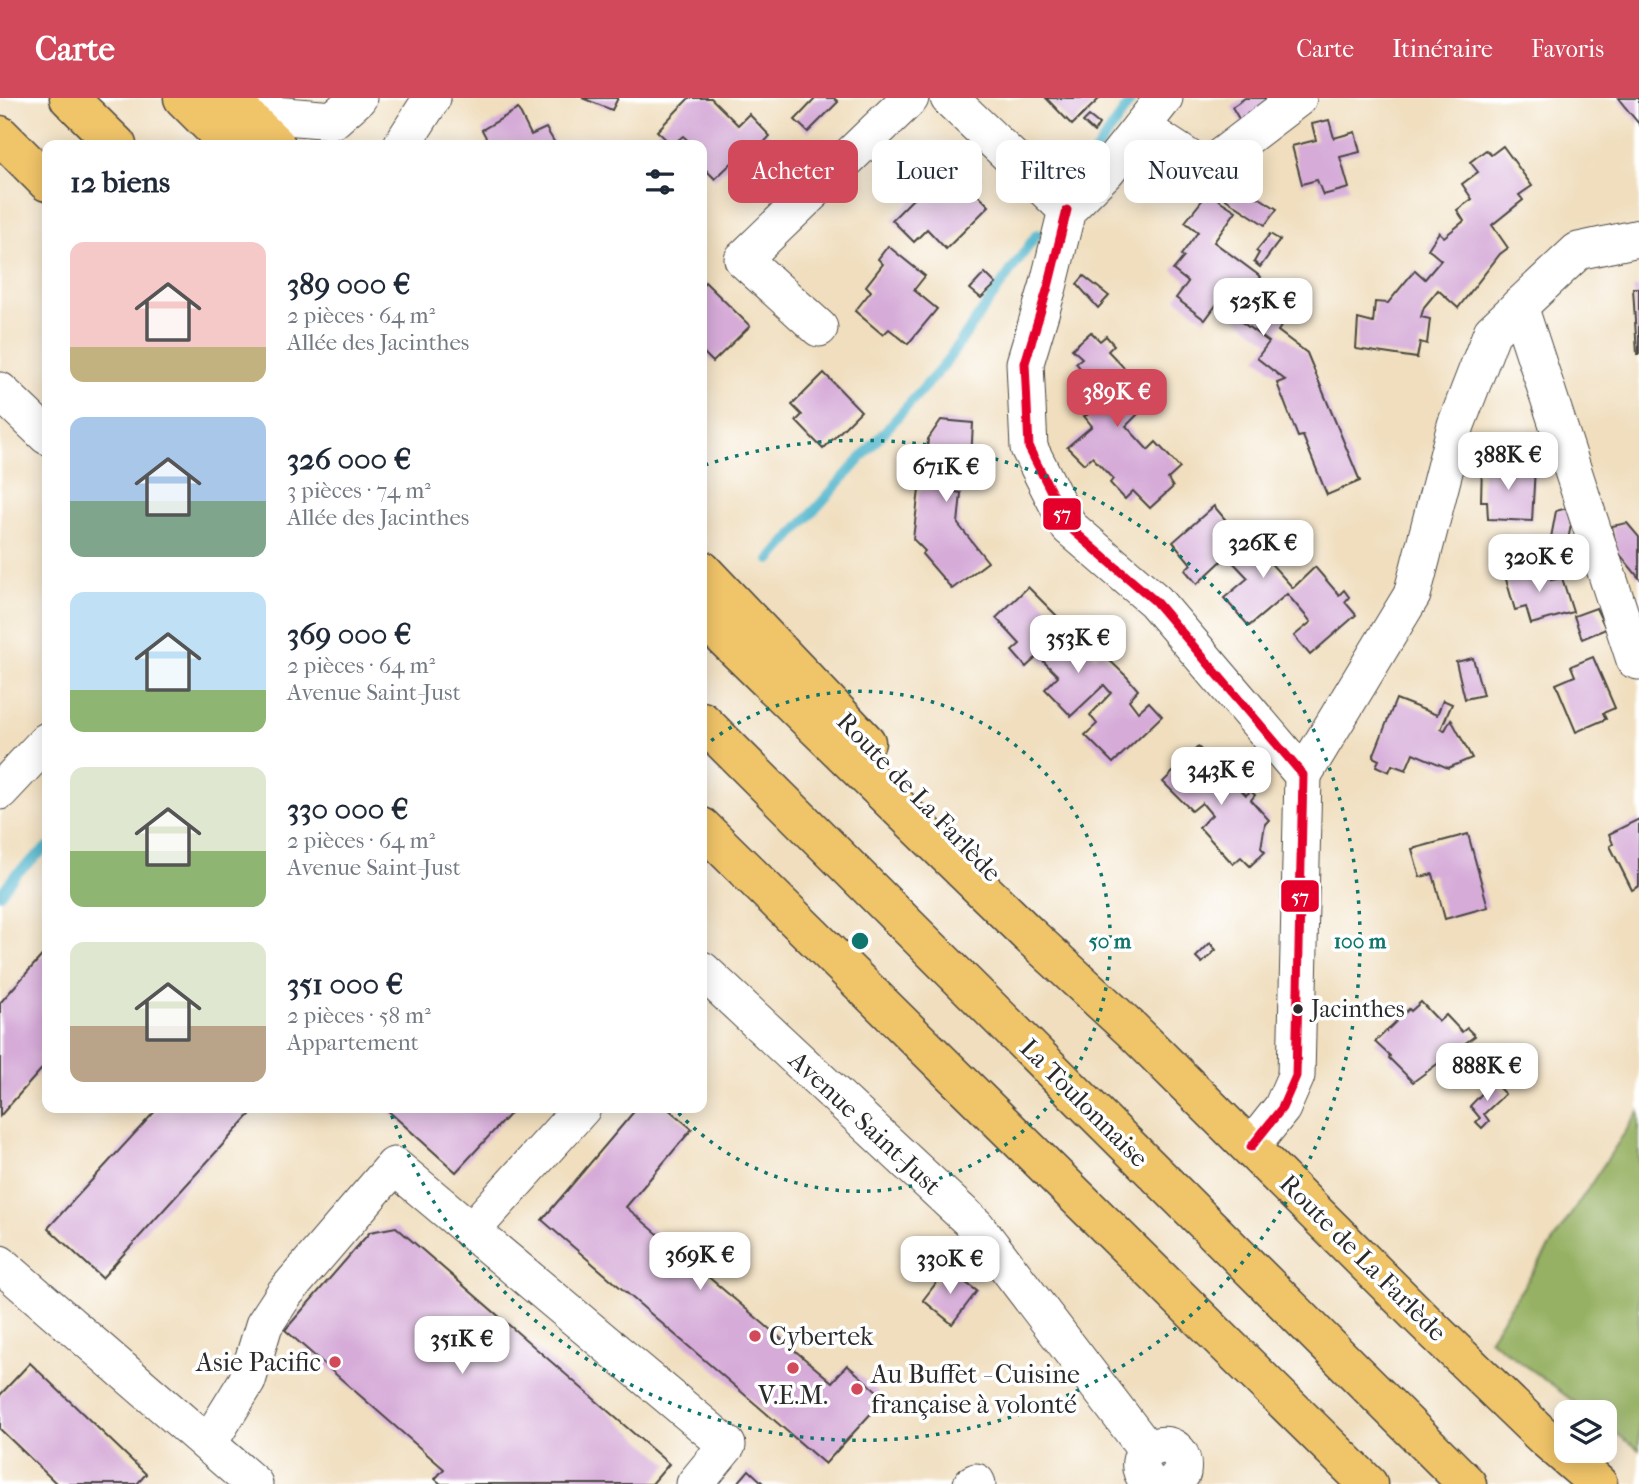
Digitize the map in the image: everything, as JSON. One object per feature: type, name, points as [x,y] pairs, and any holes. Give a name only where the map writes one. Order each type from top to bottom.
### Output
[{"type":"main road","points":[[69,98],[112,140]]},
{"type":"main road","points":[[183,98],[225,140]]},
{"type":"main road","points":[[227,98],[271,140]]},
{"type":"main road","points":[[0,135],[42,177]]},
{"type":"main road","name":"Route de La Farlède","points":[[707,575],[1039,923],[1131,1029]]},
{"type":"main road","name":"Route de La Farlède","points":[[707,621],[1028,934],[1131,1029],[1425,1322],[1545,1438],[1598,1484]]},
{"type":"main road","name":"La Toulonnaise","points":[[707,726],[1467,1484]]},
{"type":"main road","points":[[707,832],[1367,1484]]},
{"type":"street","points":[[247,98],[273,115],[336,121]]},
{"type":"street","points":[[405,140],[432,98]]},
{"type":"street","points":[[818,328],[743,259],[910,98]]},
{"type":"street","points":[[949,98],[1067,210]]},
{"type":"street","points":[[1164,98],[1106,171],[1067,210],[1025,363],[1029,448],[1069,527],[1154,601],[1303,775]]},
{"type":"street","points":[[1141,127],[1205,170],[1297,98]]},
{"type":"street","points":[[1251,1147],[1282,1108],[1296,1076],[1303,775],[1412,595],[1456,425],[1492,332],[1578,251],[1639,238]]},
{"type":"street","points":[[1519,306],[1635,660],[1639,661]]},
{"type":"street","points":[[0,391],[42,431]]},
{"type":"street","points":[[0,791],[42,746]]},
{"type":"street","name":"Avenue Saint-Just","points":[[707,975],[976,1226],[1168,1476]]},
{"type":"street","points":[[471,1231],[577,1113]]},
{"type":"street","points":[[208,1444],[247,1381],[264,1325],[285,1293],[394,1166],[727,1445],[695,1484]]},
{"type":"street","points":[[0,1264],[254,1484]]},
{"type":"green space","points":[[1639,1111],[1639,1450],[1617,1434],[1617,1400],[1572,1400],[1489,1339]]},
{"type":"building","points":[[582,98],[618,98],[612,110]]},
{"type":"building","points":[[689,98],[711,98],[738,125],[749,114],[770,136],[766,140],[728,140],[728,166],[715,179],[707,171],[707,140],[687,140],[683,136],[678,140],[667,140],[657,131]]},
{"type":"building","points":[[816,98],[834,98],[838,102],[808,132],[795,120]]},
{"type":"building","points":[[1046,98],[1100,98],[1072,125]]},
{"type":"building","points":[[1245,98],[1278,98],[1242,124],[1232,107]]},
{"type":"building","points":[[1618,98],[1639,98],[1639,124],[1625,107]]},
{"type":"building","points":[[518,109],[531,135],[546,128],[553,140],[487,140],[482,130]]},
{"type":"building","points":[[1089,116],[1099,124],[1094,132],[1083,122]]},
{"type":"building","points":[[1329,120],[1334,138],[1355,132],[1360,152],[1340,157],[1349,188],[1323,195],[1317,180],[1302,184],[1292,146],[1316,140],[1312,124]]},
{"type":"building","points":[[1503,146],[1532,186],[1519,195],[1523,200],[1492,225],[1508,248],[1500,254],[1458,308],[1438,290],[1424,307],[1421,317],[1430,319],[1427,344],[1420,342],[1417,358],[1356,349],[1358,319],[1373,323],[1375,302],[1388,303],[1415,270],[1425,279],[1441,260],[1428,249],[1439,232],[1444,237],[1464,221],[1457,210],[1472,199],[1462,184],[1478,172],[1470,162],[1486,150],[1491,155]]},
{"type":"building","points":[[982,199],[989,206],[946,249],[927,229],[914,242],[892,220],[909,203],[982,203]]},
{"type":"building","points":[[1263,200],[1277,209],[1265,225],[1232,203],[1263,203]]},
{"type":"building","points":[[1200,203],[1224,203],[1236,211],[1214,242],[1261,277],[1255,285],[1290,313],[1278,331],[1307,353],[1360,481],[1327,495],[1303,436],[1298,437],[1277,383],[1285,380],[1257,358],[1269,342],[1217,304],[1205,320],[1176,298],[1188,282],[1173,270],[1198,232],[1185,222]]},
{"type":"building","points":[[1270,234],[1280,240],[1260,267],[1254,262],[1259,253],[1256,251]]},
{"type":"building","points":[[888,246],[925,276],[914,290],[937,309],[908,344],[889,329],[883,335],[855,311],[871,291],[866,286],[883,264],[878,259]]},
{"type":"building","points":[[985,273],[996,284],[981,298],[970,289]]},
{"type":"building","points":[[1084,276],[1109,296],[1098,308],[1077,284]]},
{"type":"building","points":[[707,284],[750,326],[713,362],[707,356]]},
{"type":"building","points":[[1633,288],[1639,288],[1639,354],[1637,354]]},
{"type":"building","points":[[1091,332],[1100,341],[1106,336],[1114,345],[1108,351],[1131,375],[1116,389],[1138,414],[1126,426],[1148,450],[1156,442],[1180,468],[1168,479],[1173,487],[1150,508],[1133,491],[1125,499],[1110,483],[1113,479],[1092,457],[1084,464],[1067,447],[1092,426],[1076,401],[1094,385],[1076,363],[1082,358],[1072,349]]},
{"type":"building","points":[[824,373],[861,411],[823,449],[796,421],[802,415],[792,405]]},
{"type":"building","points":[[941,420],[973,423],[970,478],[949,478],[948,491],[961,493],[958,524],[988,562],[952,589],[922,554],[925,551],[913,539],[919,490],[931,490],[933,476],[918,476],[920,450],[927,451],[928,439]]},
{"type":"building","points":[[1482,464],[1535,467],[1532,521],[1488,519],[1487,501],[1481,501]]},
{"type":"building","points":[[1214,506],[1243,541],[1247,537],[1293,588],[1315,567],[1339,595],[1344,590],[1349,597],[1345,602],[1356,615],[1310,655],[1294,636],[1311,622],[1287,594],[1249,626],[1224,598],[1248,578],[1227,556],[1197,584],[1185,570],[1191,564],[1173,542]]},
{"type":"building","points":[[1567,508],[1571,525],[1568,540],[1550,543],[1556,511]]},
{"type":"building","points":[[1627,523],[1639,537],[1639,578],[1617,551],[1612,526]]},
{"type":"building","points":[[1547,564],[1551,580],[1562,578],[1573,612],[1531,624],[1526,607],[1515,610],[1505,576]]},
{"type":"building","points":[[1028,587],[1090,649],[1088,651],[1095,657],[1101,652],[1127,677],[1138,690],[1129,700],[1138,712],[1149,702],[1162,716],[1113,763],[1085,735],[1097,724],[1090,715],[1111,693],[1104,685],[1071,716],[1045,689],[1058,676],[1038,656],[1026,667],[1012,651],[1020,644],[996,618]]},
{"type":"building","points":[[1596,608],[1606,629],[1582,639],[1574,616]]},
{"type":"building","points":[[1593,657],[1615,708],[1603,713],[1606,719],[1576,732],[1556,684],[1575,676],[1571,666]]},
{"type":"building","points":[[1473,658],[1483,695],[1465,699],[1456,662]]},
{"type":"building","points":[[1396,699],[1437,715],[1443,700],[1452,704],[1441,729],[1445,730],[1451,719],[1472,758],[1448,768],[1413,753],[1406,770],[1392,765],[1389,772],[1376,766],[1379,760],[1373,757]]},
{"type":"building","points":[[1198,747],[1246,795],[1251,791],[1255,795],[1251,800],[1269,820],[1265,824],[1261,848],[1265,852],[1250,866],[1241,857],[1233,864],[1199,827],[1212,815],[1202,803],[1192,811],[1163,782]]},
{"type":"building","points":[[1639,819],[1639,886],[1632,890],[1610,846],[1613,844],[1609,834]]},
{"type":"building","points":[[1468,834],[1488,907],[1445,919],[1433,874],[1420,877],[1412,849]]},
{"type":"building","points":[[1210,943],[1216,950],[1202,963],[1196,957]]},
{"type":"building","points":[[42,956],[42,1069],[0,1116],[0,1003]]},
{"type":"building","points":[[1421,1002],[1439,1021],[1446,1015],[1462,1032],[1467,1028],[1475,1036],[1413,1082],[1375,1042],[1409,1009],[1411,1011]]},
{"type":"building","points":[[1493,1082],[1505,1094],[1484,1114],[1489,1121],[1482,1128],[1476,1122],[1480,1118],[1470,1106]]},
{"type":"building","points":[[153,1113],[251,1113],[102,1278],[48,1228]]},
{"type":"building","points":[[391,1113],[510,1113],[456,1172]]},
{"type":"building","points":[[633,1113],[673,1113],[692,1129],[626,1207],[832,1382],[847,1365],[885,1398],[825,1464],[542,1220]]},
{"type":"building","points":[[396,1227],[669,1464],[652,1484],[441,1484],[435,1479],[444,1469],[285,1330],[370,1232]]},
{"type":"building","points":[[947,1269],[977,1291],[952,1324],[923,1300]]},
{"type":"building","points":[[30,1363],[146,1474],[137,1484],[57,1484],[0,1429],[0,1395]]},
{"type":"building","points":[[749,1470],[764,1484],[737,1484]]},
{"type":"waterway","points":[[1104,140],[1133,98]]},
{"type":"waterway","points":[[770,560],[944,365],[1037,234]]},
{"type":"waterway","points":[[0,894],[15,875],[42,851]]},
{"type":"transit line","name":"57","points":[[1067,210],[1025,363],[1029,448],[1069,527],[1155,601],[1303,775],[1296,1076],[1282,1108],[1251,1147]]},
{"type":"place","name":"Jacinthes","points":[[1298,1009]]},
{"type":"place","name":"Cybertek","points":[[755,1336]]},
{"type":"place","name":"Asie Pacific","points":[[335,1362]]},
{"type":"place","name":"V.E.M.","points":[[793,1368]]},
{"type":"place","name":"Au Buffet - Cuisine française à volonté","points":[[857,1389]]}]
